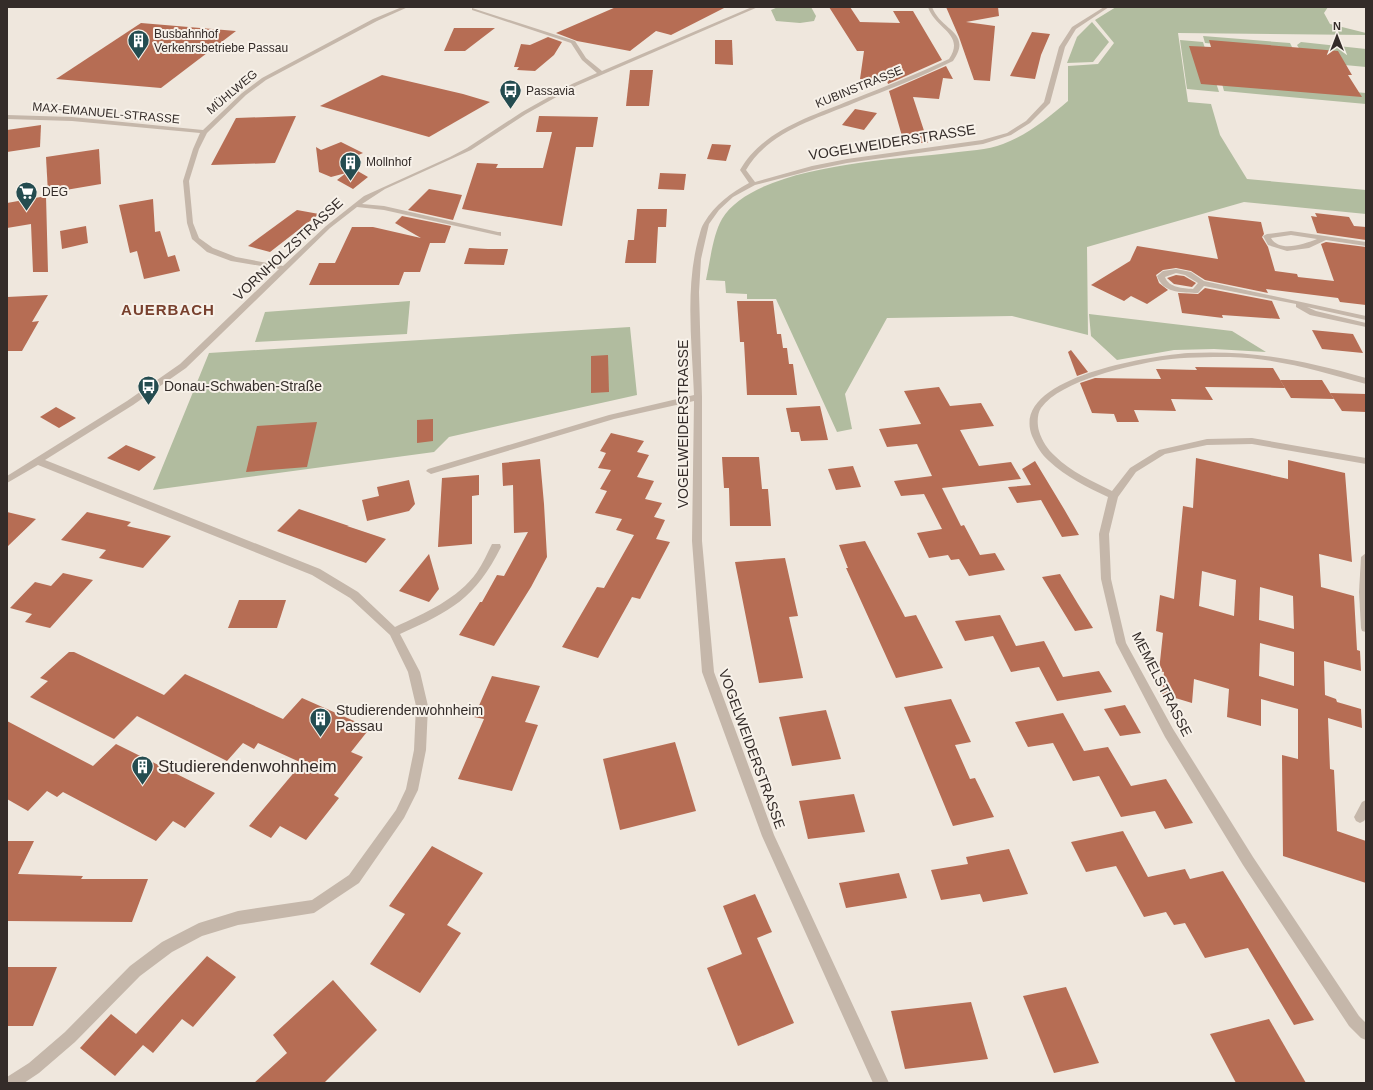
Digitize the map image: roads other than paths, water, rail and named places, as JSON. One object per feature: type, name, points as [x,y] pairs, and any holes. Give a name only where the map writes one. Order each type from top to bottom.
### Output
[{"type":"street","name":"MÜHLWEG","points":[[204,132],[244,94],[264,79],[375,20],[406,7]]},
{"type":"street","name":"VORNHOLZSTRASSE","points":[[7,480],[130,403],[183,366],[284,268],[328,227],[355,205],[383,188],[464,152],[524,113],[574,85],[756,7]]},
{"type":"street","name":"KUBINSTRASSE","points":[[753,184],[743,170],[752,156],[783,133],[810,118],[951,60],[957,54],[958,45],[955,37],[938,20],[930,10],[930,7]]},
{"type":"street","name":"VOGELWEIDERSTRASSE","points":[[881,1083],[768,836],[708,672],[697,541],[698,397],[695,292],[697,259],[706,224],[722,204],[731,196],[753,184],[812,168],[847,161],[963,146],[982,142],[1008,134],[1028,122],[1047,103],[1062,46],[1074,28],[1107,7]]},
{"type":"street","points":[[474,9],[573,42],[584,59],[602,74]]},
{"type":"street","name":"MAX-EMANUEL-STRASSE","points":[[7,117],[72,119],[204,132]]},
{"type":"street","points":[[204,132],[194,155],[186,181],[190,223],[196,239],[210,250],[234,259],[284,268]]},
{"type":"street","name":"VORNHOLZSTRASSE","points":[[355,205],[384,208],[498,234]]},
{"type":"street","points":[[1325,238],[1306,246],[1287,249],[1271,243],[1267,236],[1291,233],[1366,244]]},
{"type":"street","points":[[1202,283],[1195,291],[1173,289],[1163,282],[1161,276],[1166,272],[1177,271],[1197,277],[1202,283],[1319,306],[1366,318]]},
{"type":"street","points":[[1296,302],[1313,313],[1366,325]]},
{"type":"street","points":[[1113,496],[1073,474],[1051,458],[1039,441],[1033,424],[1037,407],[1048,397],[1067,386],[1107,370],[1164,358],[1231,355],[1308,364],[1366,381]]},
{"type":"street","points":[[431,471],[612,417],[698,397]]},
{"type":"street","name":"MEMELSTRASSE","points":[[1366,461],[1252,441],[1207,442],[1162,452],[1133,470],[1113,496],[1104,534],[1106,579],[1121,643],[1169,733],[1248,861],[1354,1021],[1366,1033]]},
{"type":"street","points":[[11,1083],[34,1068],[58,1047],[135,971],[167,947],[198,930],[238,918],[314,906],[354,878],[400,814],[412,790],[420,750],[422,706],[414,672],[394,632],[354,595],[316,572],[38,460]]},
{"type":"street","points":[[394,632],[437,612],[462,596],[480,576],[496,547]]},
{"type":"street","points":[[1366,557],[1364,592],[1366,628]]},
{"type":"street","points":[[1360,817],[1366,806]]},
{"type":"place","name":"Busbahnhof Verkehrsbetriebe Passau","points":[[139,60]]},
{"type":"place","name":"Passavia","points":[[510,110]]},
{"type":"place","name":"Mollnhof","points":[[351,182]]},
{"type":"place","name":"DEG","points":[[27,212]]},
{"type":"place","name":"Donau-Schwaben-Straße","points":[[148,406]]},
{"type":"place","name":"Studierendenwohnheim Passau","points":[[321,738]]},
{"type":"place","name":"Studierendenwohnheim","points":[[143,786]]},
{"type":"district","name":"AUERBACH","points":[[168,309]]}]
